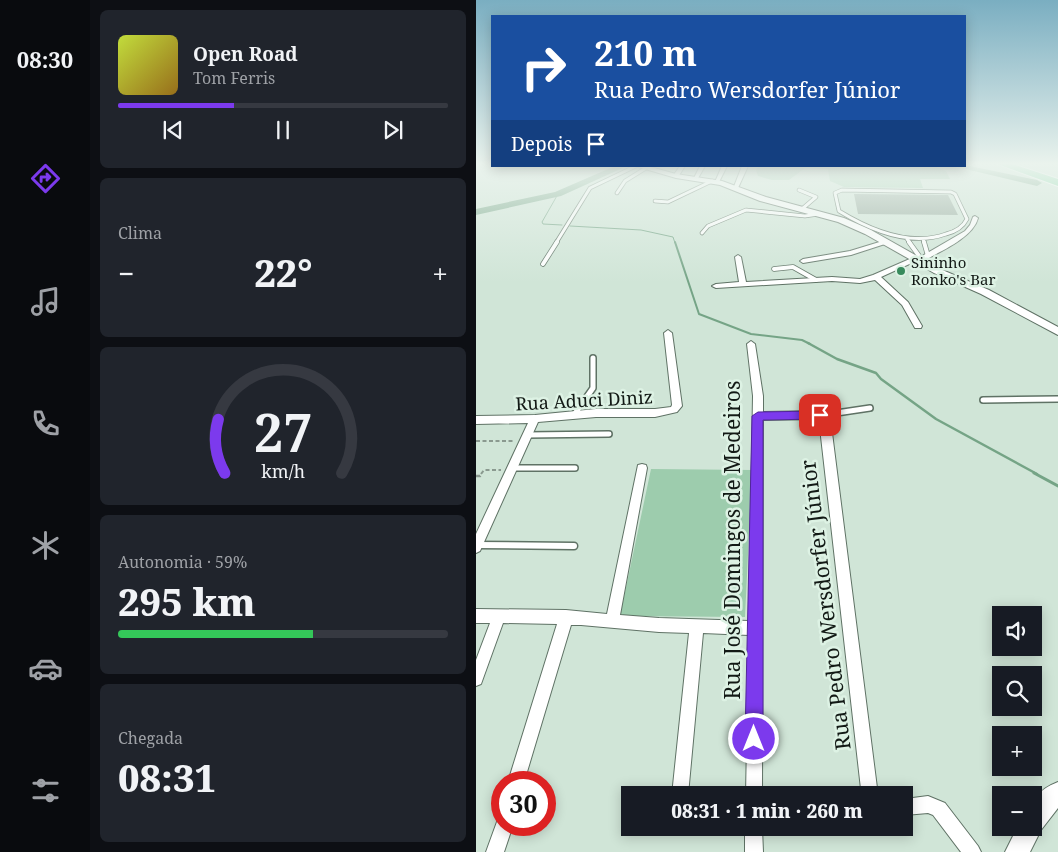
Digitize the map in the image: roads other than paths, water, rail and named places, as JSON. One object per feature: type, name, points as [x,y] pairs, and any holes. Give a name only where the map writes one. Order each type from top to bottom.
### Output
[{"type":"street","points":[[778,203],[848,223],[921,259],[1058,332]]},
{"type":"street","points":[[716,286],[816,280],[855,281],[876,277],[921,259],[967,232],[973,225],[975,218]]},
{"type":"street","points":[[802,260],[851,253],[886,242]]},
{"type":"street","points":[[738,257],[743,284]]},
{"type":"street","points":[[876,277],[905,304],[918,326]]},
{"type":"street","name":"Rua Aduci Diniz","points":[[476,420],[535,419],[596,413],[656,413],[674,410],[676,406],[668,333]]},
{"type":"street","name":"Rua José Domingos de Medeiros","points":[[751,344],[758,396],[754,786]]},
{"type":"street","points":[[758,416],[823,415]]},
{"type":"street","name":"Rua Pedro Wersdorfer Júnior","points":[[823,415],[825,417],[869,786]]},
{"type":"street","points":[[476,546],[535,419]]},
{"type":"street","points":[[612,620],[642,468]]},
{"type":"street","points":[[476,616],[566,618],[755,628]]},
{"type":"street","points":[[476,679],[499,617]]},
{"type":"street","points":[[519,771],[566,618]]},
{"type":"street","points":[[681,786],[697,626]]},
{"type":"street","points":[[1042,809],[1058,793]]},
{"type":"street","points":[[913,806],[928,804],[939,809],[972,852]]},
{"type":"street","points":[[495,852],[500,836]]},
{"type":"street","points":[[754,836],[754,852]]},
{"type":"street","points":[[1017,852],[1026,836]]},
{"type":"lane","points":[[543,264],[560,240],[569,220],[580,203]]},
{"type":"lane","points":[[802,209],[809,203]]},
{"type":"lane","points":[[836,203],[837,209],[843,214],[891,235],[907,239],[923,239],[953,232],[966,222],[967,219],[958,203]]},
{"type":"lane","points":[[702,233],[708,226],[746,210],[805,216],[822,214]]},
{"type":"lane","points":[[907,239],[921,259]]},
{"type":"lane","points":[[921,259],[923,239]]},
{"type":"lane","points":[[774,269],[793,268],[816,280]]},
{"type":"lane","points":[[574,415],[593,388],[593,358]]},
{"type":"lane","points":[[983,400],[1058,399]]},
{"type":"lane","points":[[823,415],[870,408]]},
{"type":"lane","points":[[526,438],[609,434]]},
{"type":"lane","points":[[512,469],[575,468]]},
{"type":"lane","points":[[476,546],[574,546]]},
{"type":"waterway","points":[[476,212],[518,203]]},
{"type":"waterway","points":[[553,203],[542,222],[543,224],[562,225]]},
{"type":"waterway","points":[[570,226],[641,230],[673,237],[675,243]]},
{"type":"waterway","points":[[675,242],[699,314],[751,334],[802,340],[808,343]]},
{"type":"waterway","points":[[808,343],[837,359],[876,373],[881,379],[936,419],[1037,474]]},
{"type":"waterway","points":[[1034,473],[1058,486]]},
{"type":"place","name":"Sininho Ronko's Bar","points":[[901,271]]}]
